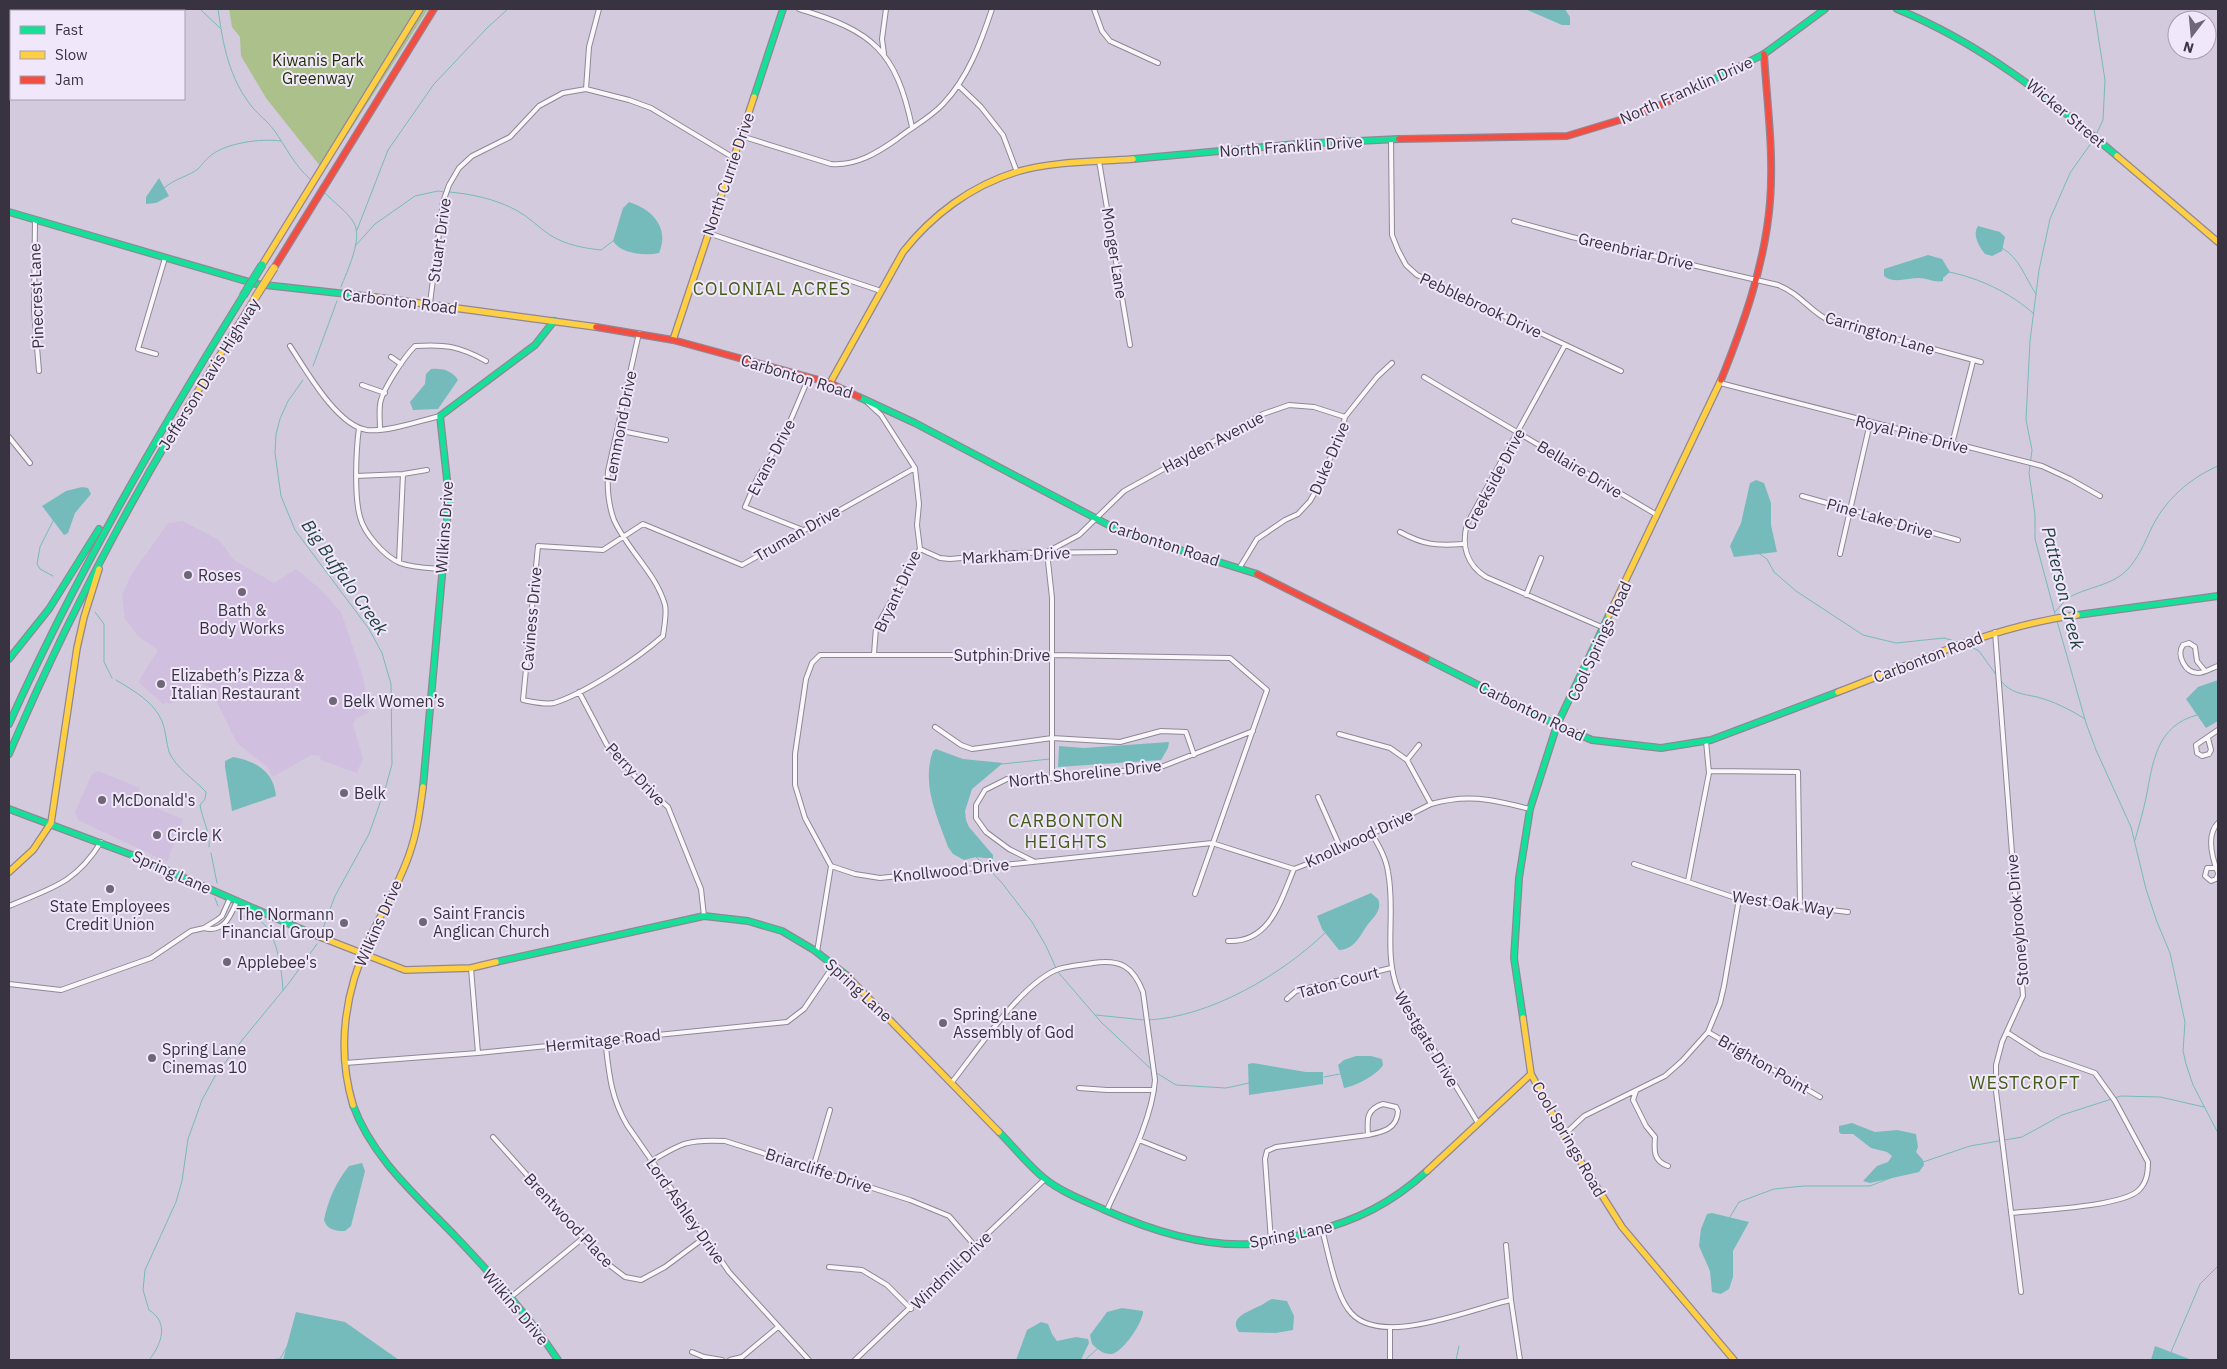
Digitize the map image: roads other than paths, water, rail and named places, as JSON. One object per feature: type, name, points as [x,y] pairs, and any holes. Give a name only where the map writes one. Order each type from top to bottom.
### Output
[{"type":"main road","name":"Jefferson Davis Highway","points":[[9,724],[71,591],[130,484],[243,296],[420,9]]},
{"type":"main road","name":"Jefferson Davis Highway","points":[[9,754],[43,676],[102,557],[158,456],[434,9]]},
{"type":"main road","name":"North Currie Drive","points":[[673,340],[783,9]]},
{"type":"main road","name":"North Franklin Drive","points":[[830,383],[904,252],[918,233],[935,218],[980,186],[1017,172],[1099,161],[1296,144],[1391,139],[1567,136],[1643,113],[1725,75],[1764,54],[1825,9]]},
{"type":"main road","name":"Wicker Street","points":[[1897,9],[1952,32],[2007,66],[2041,92],[2218,242]]},
{"type":"main road","name":"Cool Springs Road","points":[[1734,1360],[1696,1318],[1622,1227],[1564,1135],[1531,1074],[1514,958],[1519,878],[1530,810],[1557,725],[1720,383],[1743,328],[1758,279],[1766,237],[1771,173],[1764,54]]},
{"type":"main road","name":"Carbonton Road","points":[[9,212],[256,284],[430,303],[639,333],[673,340],[830,383],[862,396],[1096,520],[1120,531],[1240,567],[1288,588],[1557,725],[1592,740],[1661,748],[1706,742],[1995,632],[2043,619],[2218,596]]},
{"type":"main road","points":[[440,416],[535,345],[554,321]]},
{"type":"main road","name":"Wilkins Drive","points":[[440,416],[449,498],[424,782],[409,856],[363,954],[351,988],[345,1022],[345,1063],[350,1097],[359,1120],[378,1152],[511,1297],[558,1360]]},
{"type":"main road","points":[[9,660],[49,609],[111,508],[130,484]]},
{"type":"main road","points":[[9,872],[34,850],[44,837],[50,823],[77,648],[102,557]]},
{"type":"main road","name":"Spring Lane","points":[[9,809],[101,842],[234,900],[405,970],[471,968],[704,916],[735,918],[774,927],[817,952],[851,979],[1045,1179],[1073,1195],[1107,1210],[1168,1232],[1208,1241],[1248,1244],[1271,1241],[1322,1229],[1366,1214],[1396,1197],[1531,1074]]},
{"type":"street","points":[[586,89],[589,47],[599,9]]},
{"type":"street","points":[[799,9],[847,26],[865,37],[884,54],[899,80],[907,102],[912,128]]},
{"type":"street","points":[[884,54],[882,39],[886,9]]},
{"type":"street","points":[[741,136],[831,164],[844,165],[855,163],[883,148],[944,104],[958,85],[977,49],[992,9]]},
{"type":"street","points":[[1094,9],[1102,31],[1110,40],[1158,63]]},
{"type":"street","points":[[958,85],[981,107],[1003,135],[1017,172]]},
{"type":"street","name":"Stuart Drive","points":[[430,303],[443,202],[449,185],[459,168],[472,156],[510,138],[539,106],[563,93],[586,89],[629,100],[651,108],[734,158]]},
{"type":"street","name":"Pebblebrook Drive","points":[[1391,139],[1392,234],[1406,265],[1416,276],[1621,370]]},
{"type":"street","name":"Monger Lane","points":[[1099,161],[1130,345]]},
{"type":"street","name":"Pinecrest Lane","points":[[35,220],[34,311],[39,372]]},
{"type":"street","name":"Greenbriar Drive","points":[[1514,221],[1572,237],[1758,279]]},
{"type":"street","points":[[708,233],[882,291]]},
{"type":"street","points":[[156,354],[138,349],[165,258]]},
{"type":"street","name":"Carrington Lane","points":[[1758,279],[1795,292],[1817,313],[1830,321],[1981,362]]},
{"type":"street","name":"Lemmond Drive","points":[[524,692],[523,700],[553,703],[579,692],[642,655],[663,636],[665,607],[658,585],[623,536],[614,519],[607,492],[608,471],[639,333]]},
{"type":"street","points":[[380,429],[380,402],[401,364],[415,346],[441,344],[456,347],[486,360]]},
{"type":"street","name":"Creekside Drive","points":[[1565,345],[1467,524],[1463,544],[1466,554],[1477,572],[1604,628]]},
{"type":"street","points":[[290,346],[335,410],[353,426],[369,430],[380,429],[440,416]]},
{"type":"street","points":[[391,357],[401,364]]},
{"type":"street","points":[[1952,444],[1973,361]]},
{"type":"street","name":"Duke Drive","points":[[1240,567],[1257,539],[1285,520],[1298,514],[1310,501],[1322,480],[1340,438],[1345,417],[1377,377],[1392,363]]},
{"type":"street","name":"Evans Drive","points":[[803,530],[745,506],[757,479],[786,431],[809,377]]},
{"type":"street","name":"Bellaire Drive","points":[[1424,378],[1658,516]]},
{"type":"street","name":"Royal Pine Drive","points":[[1720,383],[2042,466],[2100,496]]},
{"type":"street","points":[[362,385],[385,393]]},
{"type":"street","name":"Bryant Drive","points":[[862,396],[881,416],[915,468],[919,504],[917,524],[920,549],[876,628],[874,654]]},
{"type":"street","name":"Hayden Avenue","points":[[1048,552],[1079,535],[1124,491],[1263,414],[1289,405],[1314,407],[1345,417]]},
{"type":"street","points":[[1840,554],[1870,423]]},
{"type":"street","points":[[359,428],[356,476],[360,517],[374,543],[399,562],[422,568],[442,569]]},
{"type":"street","points":[[617,430],[666,440]]},
{"type":"street","points":[[9,437],[30,463]]},
{"type":"street","name":"Truman Drive","points":[[538,546],[603,550],[643,524],[742,565],[915,468]]},
{"type":"street","points":[[356,476],[403,474],[427,470]]},
{"type":"street","points":[[399,562],[403,474]]},
{"type":"street","name":"Pine Lake Drive","points":[[1802,496],[1958,540]]},
{"type":"street","points":[[1400,532],[1422,543],[1432,545],[1463,544]]},
{"type":"street","name":"Caviness Drive","points":[[524,692],[538,546]]},
{"type":"street","name":"Markham Drive","points":[[920,549],[940,558],[950,559],[1048,552],[1114,552]]},
{"type":"street","points":[[1048,552],[1052,598],[1052,778]]},
{"type":"street","points":[[1526,594],[1541,558]]},
{"type":"street","name":"Stoneybrook Drive","points":[[1995,632],[2023,996],[2008,1033],[2002,1042],[1996,1065],[1996,1080],[2021,1292]]},
{"type":"street","points":[[2205,671],[2197,661],[2195,647],[2189,643],[2183,645],[2180,657],[2187,668],[2195,672],[2205,671],[2218,666]]},
{"type":"street","name":"Sutphin Drive","points":[[831,866],[805,818],[795,785],[795,754],[806,679],[812,663],[820,655],[1052,655],[1230,658],[1267,690],[1195,894]]},
{"type":"street","name":"Perry Drive","points":[[579,692],[607,745],[640,782],[668,807],[701,889],[704,916]]},
{"type":"street","points":[[935,727],[961,745],[972,749],[1052,738],[1120,742],[1161,731],[1186,732],[1194,754]]},
{"type":"street","points":[[2208,738],[2211,750],[2209,754],[2202,756],[2197,752],[2196,745],[2218,730]]},
{"type":"street","name":"North Shoreline Drive","points":[[1033,861],[1009,849],[986,832],[976,818],[976,805],[985,790],[1007,779],[1052,778],[1161,767],[1253,732]]},
{"type":"street","points":[[1339,734],[1390,748],[1407,760],[1431,804]]},
{"type":"street","points":[[1688,881],[1709,771],[1706,742]]},
{"type":"street","points":[[1407,760],[1418,745]]},
{"type":"street","points":[[1709,771],[1798,772],[1800,906]]},
{"type":"street","points":[[1318,797],[1341,849]]},
{"type":"street","name":"Knollwood Drive","points":[[831,866],[855,874],[880,878],[1212,843],[1294,869],[1341,849],[1431,804],[1449,798],[1486,798],[1530,810]]},
{"type":"street","points":[[2215,868],[2207,868],[2205,876],[2211,880],[2216,879],[2218,874],[2215,868],[2212,835],[2218,823]]},
{"type":"street","name":"Westgate Drive","points":[[1372,834],[1382,852],[1389,875],[1391,968],[1398,990],[1478,1123]]},
{"type":"street","points":[[9,906],[49,890],[68,879],[85,863],[101,842]]},
{"type":"street","name":"West Oak Way","points":[[1634,864],[1739,899],[1848,912]]},
{"type":"street","points":[[817,952],[831,866]]},
{"type":"street","points":[[1228,941],[1239,941],[1261,931],[1278,910],[1294,869]]},
{"type":"street","points":[[1564,1135],[1584,1116],[1665,1076],[1708,1032],[1720,1003],[1724,986],[1739,899]]},
{"type":"street","points":[[9,984],[52,990],[71,988],[155,956],[175,940],[192,931],[204,928],[222,916],[234,900]]},
{"type":"street","points":[[204,928],[211,930],[223,926],[229,920],[234,900]]},
{"type":"street","points":[[952,1082],[1024,993],[1041,978],[1059,969],[1109,961],[1126,966],[1138,978],[1143,992],[1155,1080],[1154,1090],[1139,1140],[1107,1210]]},
{"type":"street","name":"Hermitage Road","points":[[345,1063],[478,1053],[787,1022],[804,1009],[834,966]]},
{"type":"street","points":[[471,968],[478,1053]]},
{"type":"street","name":"Taton Court","points":[[1287,999],[1296,991],[1391,968]]},
{"type":"street","name":"Brighton Point","points":[[1708,1032],[1820,1097]]},
{"type":"street","points":[[2008,1033],[2041,1054],[2095,1073],[2115,1101],[2148,1162],[2148,1173],[2139,1191],[2115,1201],[2011,1213]]},
{"type":"street","name":"Lord Ashley Drive","points":[[605,1040],[616,1107],[650,1162],[729,1272],[808,1360]]},
{"type":"street","points":[[1079,1088],[1154,1090]]},
{"type":"street","points":[[1636,1091],[1633,1100],[1646,1126],[1655,1137],[1655,1156],[1661,1164],[1668,1166]]},
{"type":"street","points":[[1271,1241],[1265,1159],[1267,1150],[1276,1146],[1368,1135],[1389,1129],[1396,1122],[1398,1111],[1396,1107],[1384,1104],[1372,1109],[1367,1121],[1368,1135]]},
{"type":"street","points":[[813,1168],[830,1110]]},
{"type":"street","name":"Brentwood Place","points":[[493,1137],[583,1238],[608,1264],[625,1276],[641,1280],[665,1267],[704,1238]]},
{"type":"street","name":"Briarcliffe Drive","points":[[650,1162],[680,1144],[704,1140],[725,1141],[910,1200],[949,1216],[975,1246]]},
{"type":"street","points":[[1139,1140],[1184,1158]]},
{"type":"street","name":"Windmill Drive","points":[[855,1360],[911,1309],[1045,1179]]},
{"type":"street","points":[[1322,1229],[1342,1300],[1358,1321],[1390,1327],[1428,1323],[1511,1300]]},
{"type":"street","points":[[511,1297],[583,1238]]},
{"type":"street","points":[[1506,1245],[1511,1300],[1520,1360]]},
{"type":"street","points":[[829,1267],[862,1270],[887,1285],[911,1309]]},
{"type":"street","points":[[730,1360],[742,1357],[778,1327]]},
{"type":"street","points":[[1390,1327],[1390,1360]]},
{"type":"street","points":[[692,1352],[704,1357],[722,1360]]},
{"type":"waterway","points":[[200,9],[220,28]]},
{"type":"waterway","name":"Big Buffalo Creek","points":[[218,9],[228,61],[238,85],[253,108],[272,127],[295,162],[310,179]]},
{"type":"waterway","points":[[357,230],[388,150],[434,84],[488,27],[508,9]]},
{"type":"waterway","name":"Patterson Creek","points":[[2094,9],[2105,80],[2103,120],[2096,135]]},
{"type":"waterway","name":"Patterson Creek","points":[[2055,614],[2035,539],[2035,515],[2029,473],[2032,450],[2026,420],[2030,341],[2039,270],[2050,219],[2070,173],[2094,139]]},
{"type":"waterway","points":[[164,188],[198,169],[209,157],[224,148],[253,141],[281,141]]},
{"type":"waterway","points":[[356,245],[375,224],[415,196],[438,191],[445,192]]},
{"type":"waterway","name":"Big Buffalo Creek","points":[[324,192],[348,215],[354,223],[356,230],[357,238],[353,255],[341,287]]},
{"type":"waterway","points":[[449,192],[483,198],[508,206],[550,235],[568,244],[601,250],[613,241]]},
{"type":"waterway","points":[[2002,248],[2018,263],[2036,294]]},
{"type":"waterway","points":[[1949,272],[1972,278],[1994,287],[2015,299],[2034,314]]},
{"type":"waterway","name":"Big Buffalo Creek","points":[[313,366],[337,301]]},
{"type":"waterway","name":"Big Buffalo Creek","points":[[303,380],[288,401],[276,434],[275,453],[281,496],[295,530],[369,629],[382,653],[391,684],[392,764],[386,786],[369,834],[335,896],[322,931]]},
{"type":"waterway","points":[[2055,612],[2068,598],[2114,580],[2127,570],[2138,556],[2164,507],[2189,483],[2218,466]]},
{"type":"waterway","points":[[53,576],[40,569],[37,564],[40,547],[54,519]]},
{"type":"waterway","points":[[1758,553],[1767,559],[1774,572],[1796,591],[1863,635],[1896,643],[1944,638],[1962,643]]},
{"type":"waterway","points":[[95,612],[104,624],[104,662],[112,678]]},
{"type":"waterway","name":"Patterson Creek","points":[[2057,621],[2086,723],[2096,750],[2131,827],[2146,889],[2170,953],[2185,1022],[2183,1051],[2186,1064],[2193,1085],[2218,1133]]},
{"type":"waterway","points":[[1968,645],[1979,651],[1997,676]]},
{"type":"waterway","points":[[116,680],[130,688],[154,708],[162,721],[172,758],[206,792],[205,799],[200,805],[209,837],[209,847]]},
{"type":"waterway","points":[[2001,681],[2013,691],[2049,701],[2085,719]]},
{"type":"waterway","points":[[2135,840],[2154,759],[2159,747],[2173,728],[2183,720],[2197,715]]},
{"type":"waterway","points":[[1002,764],[1050,759]]},
{"type":"waterway","points":[[211,853],[217,883]]},
{"type":"waterway","points":[[976,857],[986,866]]},
{"type":"waterway","points":[[989,869],[1032,922],[1056,968]]},
{"type":"waterway","points":[[215,898],[218,906]]},
{"type":"waterway","points":[[239,916],[258,920],[270,932],[277,952],[283,990]]},
{"type":"waterway","points":[[1148,1020],[1196,1011],[1243,991],[1288,964],[1325,933]]},
{"type":"waterway","name":"Big Buffalo Creek","points":[[149,1360],[160,1341],[161,1328],[160,1321],[149,1310],[143,1290],[145,1270],[176,1202],[182,1181],[188,1139],[202,1100],[215,1076],[289,983],[317,944]]},
{"type":"waterway","points":[[1058,972],[1101,1022],[1152,1070]]},
{"type":"waterway","points":[[1096,1015],[1144,1020]]},
{"type":"waterway","points":[[1155,1072],[1176,1085],[1226,1088],[1249,1083]]},
{"type":"waterway","points":[[1324,1077],[1340,1074]]},
{"type":"waterway","points":[[1923,1162],[1970,1146],[2022,1137],[2062,1115],[2121,1096],[2160,1097],[2204,1107]]},
{"type":"waterway","points":[[1730,1217],[1739,1202],[1774,1189],[1804,1186],[1870,1186],[1893,1177]]},
{"type":"waterway","points":[[2171,1352],[2200,1284],[2218,1266]]},
{"type":"waterway","points":[[265,1360],[280,1359],[289,1343]]},
{"type":"waterway","points":[[1456,1360],[1459,1346]]},
{"type":"waterway","points":[[1085,1360],[1097,1349]]},
{"type":"place","name":"Roses","points":[[188,575]]},
{"type":"place","name":"Bath & Body Works","points":[[242,592]]},
{"type":"place","name":"Elizabeth’s Pizza & Italian Restaurant","points":[[161,684]]},
{"type":"place","name":"Belk Women’s","points":[[333,701]]},
{"type":"place","name":"Belk","points":[[344,793]]},
{"type":"place","name":"McDonald's","points":[[102,800]]},
{"type":"place","name":"Circle K","points":[[157,835]]},
{"type":"place","name":"State Employees Credit Union","points":[[110,889]]},
{"type":"place","name":"Saint Francis Anglican Church","points":[[423,922]]},
{"type":"place","name":"The Normann Financial Group","points":[[344,923]]},
{"type":"place","name":"Applebee's","points":[[227,962]]},
{"type":"place","name":"Spring Lane Assembly of God","points":[[943,1023]]},
{"type":"place","name":"Spring Lane Cinemas 10","points":[[152,1058]]},
{"type":"district","name":"COLONIAL ACRES","points":[[772,288]]},
{"type":"district","name":"CARBONTON HEIGHTS","points":[[1066,830]]},
{"type":"district","name":"WESTCROFT","points":[[2025,1082]]},
{"type":"park label","name":"Kiwanis Park Greenway","points":[[318,69]]}]
